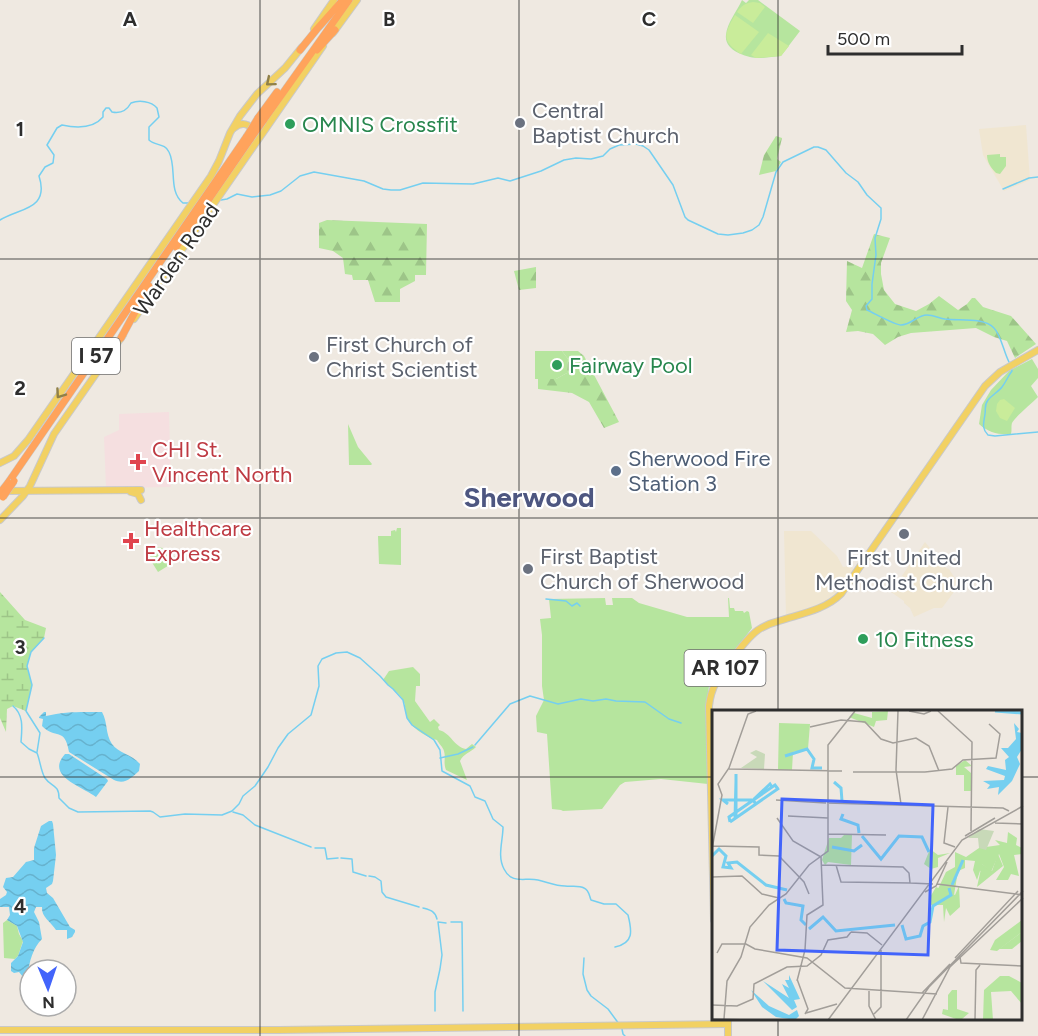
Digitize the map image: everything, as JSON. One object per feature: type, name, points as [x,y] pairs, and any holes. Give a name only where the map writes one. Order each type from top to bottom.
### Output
[{"type":"highway","points":[[300,50],[342,0]]},
{"type":"highway","name":"I 57","points":[[260,120],[292,79],[342,0]]},
{"type":"highway","name":"I 57","points":[[11,482],[342,0]]},
{"type":"highway","points":[[292,79],[335,30]]},
{"type":"highway","name":"I 57","points":[[1,494],[150,286],[184,231]]},
{"type":"highway","points":[[121,339],[150,286]]},
{"type":"main road","points":[[0,463],[11,458],[26,444],[195,200],[214,170],[230,133],[250,102],[288,65],[320,20],[342,0]]},
{"type":"main road","name":"Warden Road","points":[[0,520],[27,491],[54,434],[252,147],[357,0]]},
{"type":"main road","points":[[250,102],[245,117],[250,124],[260,128],[271,120]]},
{"type":"main road","points":[[230,133],[240,124],[249,126],[256,134],[252,147]]},
{"type":"main road","name":"AR 107","points":[[712,833],[709,706],[716,681],[757,631],[772,623],[823,607],[841,594],[990,380],[1004,369],[1038,354]]},
{"type":"main road","points":[[1,494],[27,485],[45,453]]},
{"type":"main road","points":[[33,481],[35,488],[42,491]]},
{"type":"main road","points":[[128,490],[137,494],[141,500]]},
{"type":"main road","points":[[1,494],[19,491],[141,490]]},
{"type":"main road","points":[[18,502],[21,494],[19,491]]},
{"type":"main road","points":[[0,1030],[282,1030],[728,1022],[728,1036]]},
{"type":"shaded area","points":[[1026,125],[1030,180],[1004,191],[983,155],[979,129]]},
{"type":"shaded area","name":"CHI St. Vincent North","points":[[169,412],[171,487],[106,488],[104,437],[119,430],[119,414]]},
{"type":"shaded area","points":[[784,531],[811,531],[837,556],[843,567],[850,566],[855,570],[835,596],[820,605],[786,616]]},
{"type":"shaded area","points":[[925,542],[949,569],[959,585],[942,608],[934,608],[914,617],[904,601],[891,592]]},
{"type":"green space","points":[[742,0],[746,3],[749,0],[758,0],[800,31],[781,56],[752,57],[736,52],[728,45],[727,31]]},
{"type":"green space","points":[[753,2],[765,7],[753,23],[737,12],[744,5]]},
{"type":"green space","points":[[735,15],[759,32],[741,54],[730,45],[726,37],[728,27]]},
{"type":"green space","points":[[768,33],[789,46],[781,56],[756,58],[751,55]]},
{"type":"green space","points":[[776,136],[782,138],[777,159],[781,162],[776,171],[759,175],[764,155]]},
{"type":"green space","points":[[1000,154],[1000,157],[1006,157],[1006,166],[1000,174],[991,167],[987,155]]},
{"type":"green space","points":[[327,220],[427,224],[426,275],[415,275],[415,281],[400,289],[400,302],[375,302],[368,280],[353,280],[352,275],[345,274],[343,258],[333,251],[319,248],[319,223]]},
{"type":"green space","points":[[874,234],[890,238],[881,263],[881,274],[884,290],[895,304],[916,311],[939,296],[958,310],[975,298],[983,307],[1011,316],[1036,344],[1015,358],[1007,341],[976,328],[911,333],[898,337],[885,345],[873,334],[858,331],[846,332],[852,310],[846,301],[847,261],[862,268]]},
{"type":"green space","points":[[536,267],[536,288],[519,290],[514,271]]},
{"type":"green space","points":[[535,351],[562,351],[568,359],[567,373],[556,379],[535,379]]},
{"type":"green space","points":[[562,351],[578,351],[584,356],[619,422],[604,428],[589,402],[572,393],[538,389],[538,379],[556,379],[567,373],[568,359]]},
{"type":"green space","points":[[1032,359],[1038,369],[1038,378],[1031,386],[1038,397],[1013,421],[1011,434],[994,433],[987,430],[979,424],[982,405],[991,390],[1009,371]]},
{"type":"green space","points":[[1004,399],[1015,408],[1007,421],[1000,418],[996,411],[997,404]]},
{"type":"green space","points":[[348,424],[358,447],[371,465],[349,465]]},
{"type":"green space","points":[[397,528],[401,528],[401,565],[379,564],[378,536],[391,536],[391,531],[396,532]]},
{"type":"green space","points":[[148,546],[163,548],[160,551],[168,552],[171,557],[184,556],[158,572],[148,556]]},
{"type":"green space","points":[[0,592],[25,620],[46,628],[44,638],[31,652],[27,666],[32,685],[26,711],[13,706],[7,709],[6,732],[0,718]]},
{"type":"green space","points":[[605,598],[606,605],[613,605],[612,598],[632,598],[639,603],[687,617],[729,617],[729,598],[730,608],[744,613],[749,612],[752,628],[709,686],[706,708],[708,784],[661,779],[625,782],[620,785],[602,809],[563,811],[552,809],[547,734],[537,732],[536,716],[544,700],[540,619],[551,618],[549,599]]},
{"type":"green space","points":[[413,667],[420,674],[420,686],[416,686],[415,701],[430,722],[434,719],[440,725],[439,730],[462,748],[466,749],[472,744],[476,747],[460,761],[467,780],[446,770],[445,753],[442,747],[437,740],[425,735],[412,725],[407,718],[405,704],[401,697],[383,680],[389,671]]},
{"type":"green space","points":[[7,920],[17,926],[23,941],[15,959],[4,958],[3,923]]},
{"type":"water","points":[[44,712],[46,716],[102,712],[112,744],[140,764],[139,771],[125,781],[114,780],[69,752],[62,736],[42,726],[43,719],[39,717]]},
{"type":"water","points":[[65,754],[69,754],[107,779],[108,781],[96,797],[67,780],[62,774],[59,768]]},
{"type":"water","points":[[52,821],[56,855],[53,881],[46,888],[47,893],[53,898],[75,932],[67,939],[67,930],[56,930],[45,917],[42,907],[36,907],[34,912],[39,922],[42,939],[31,958],[18,958],[18,972],[14,973],[11,971],[11,963],[18,956],[23,942],[17,926],[7,920],[10,915],[9,907],[0,907],[0,899],[7,892],[3,887],[6,878],[13,877],[26,862],[34,860],[34,848],[41,826]]},
{"type":"waterway","points":[[0,220],[37,202],[41,187],[39,176],[45,167],[53,163],[54,155],[47,145],[57,128],[62,125],[89,126],[103,117],[106,108],[112,112],[121,112],[131,103],[138,102],[145,102],[157,108],[159,117],[149,127],[149,140],[169,152],[178,198],[183,203],[190,203]]},
{"type":"waterway","points":[[221,200],[237,194],[252,197],[270,195],[281,191],[300,176],[314,172],[364,181],[391,190],[400,190],[423,183],[473,184],[498,178],[510,181],[541,171],[564,160],[591,159],[603,156],[610,149],[619,145],[636,144],[649,150],[673,185],[688,220],[718,234],[728,235],[743,233],[759,225],[776,172],[783,162],[818,147],[826,150],[881,208],[881,219],[875,238],[876,255],[872,299],[866,306],[867,310],[901,325],[927,315],[984,322],[996,331],[1009,362]]},
{"type":"waterway","points":[[1003,189],[1029,178],[1038,177]]},
{"type":"waterway","points":[[1011,367],[1012,371],[1003,385],[986,403],[984,430],[988,435],[995,436],[1038,432]]},
{"type":"waterway","points":[[546,599],[566,601],[572,606],[577,603],[580,606]]},
{"type":"waterway","points":[[37,752],[40,733],[26,711],[32,685],[27,666],[31,652],[44,638]]},
{"type":"waterway","points":[[13,706],[21,718],[21,742],[37,753],[42,773],[47,781],[56,788],[59,798],[69,808],[78,812],[150,811],[160,817],[185,814],[222,815],[232,811],[239,804],[243,796],[255,786],[288,734],[311,715],[319,686],[318,666],[322,659],[336,653],[347,652],[360,658],[403,700],[407,718],[412,725],[434,740],[440,750],[442,771],[470,786],[475,797],[485,801],[493,819],[503,827],[501,859],[507,874],[515,879],[533,879],[558,885],[582,887],[588,891],[591,900],[604,904],[616,904],[628,915],[629,939],[626,943],[615,947]]},
{"type":"waterway","points":[[475,745],[510,704],[530,696],[558,704],[581,699],[645,702],[669,719],[681,723]]},
{"type":"waterway","points":[[440,758],[458,754],[473,747]]},
{"type":"waterway","points":[[233,812],[243,815],[255,825],[311,847]]},
{"type":"waterway","points":[[315,848],[325,848],[327,859],[338,858]]},
{"type":"waterway","points":[[341,858],[352,859],[353,872],[366,876]]},
{"type":"waterway","points":[[369,876],[381,881],[382,892],[386,897],[419,907]]},
{"type":"waterway","points":[[423,908],[434,913],[437,919]]},
{"type":"waterway","points":[[435,1011],[435,992],[442,955],[438,922],[446,923]]},
{"type":"waterway","points":[[451,922],[462,922],[463,1011]]},
{"type":"waterway","points":[[584,958],[583,974],[587,990],[608,1009],[619,1024]]},
{"type":"waterway","points":[[622,1029],[625,1036]]},
{"type":"place","name":"Central Baptist Church","points":[[520,123]]},
{"type":"place","name":"OMNIS Crossfit","points":[[290,124]]},
{"type":"place","name":"First Church of Christ Scientist","points":[[314,357]]},
{"type":"place","name":"Fairway Pool","points":[[557,365]]},
{"type":"place","name":"CHI St. Vincent North","points":[[138,462]]},
{"type":"place","name":"Sherwood Fire Station 3","points":[[616,471]]},
{"type":"place","name":"First United Methodist Church","points":[[904,534]]},
{"type":"place","name":"Healthcare Express","points":[[131,541]]},
{"type":"place","name":"First Baptist Church of Sherwood","points":[[528,569]]},
{"type":"place","name":"10 Fitness","points":[[863,639]]},
{"type":"district","name":"Sherwood","points":[[529,497]]}]
